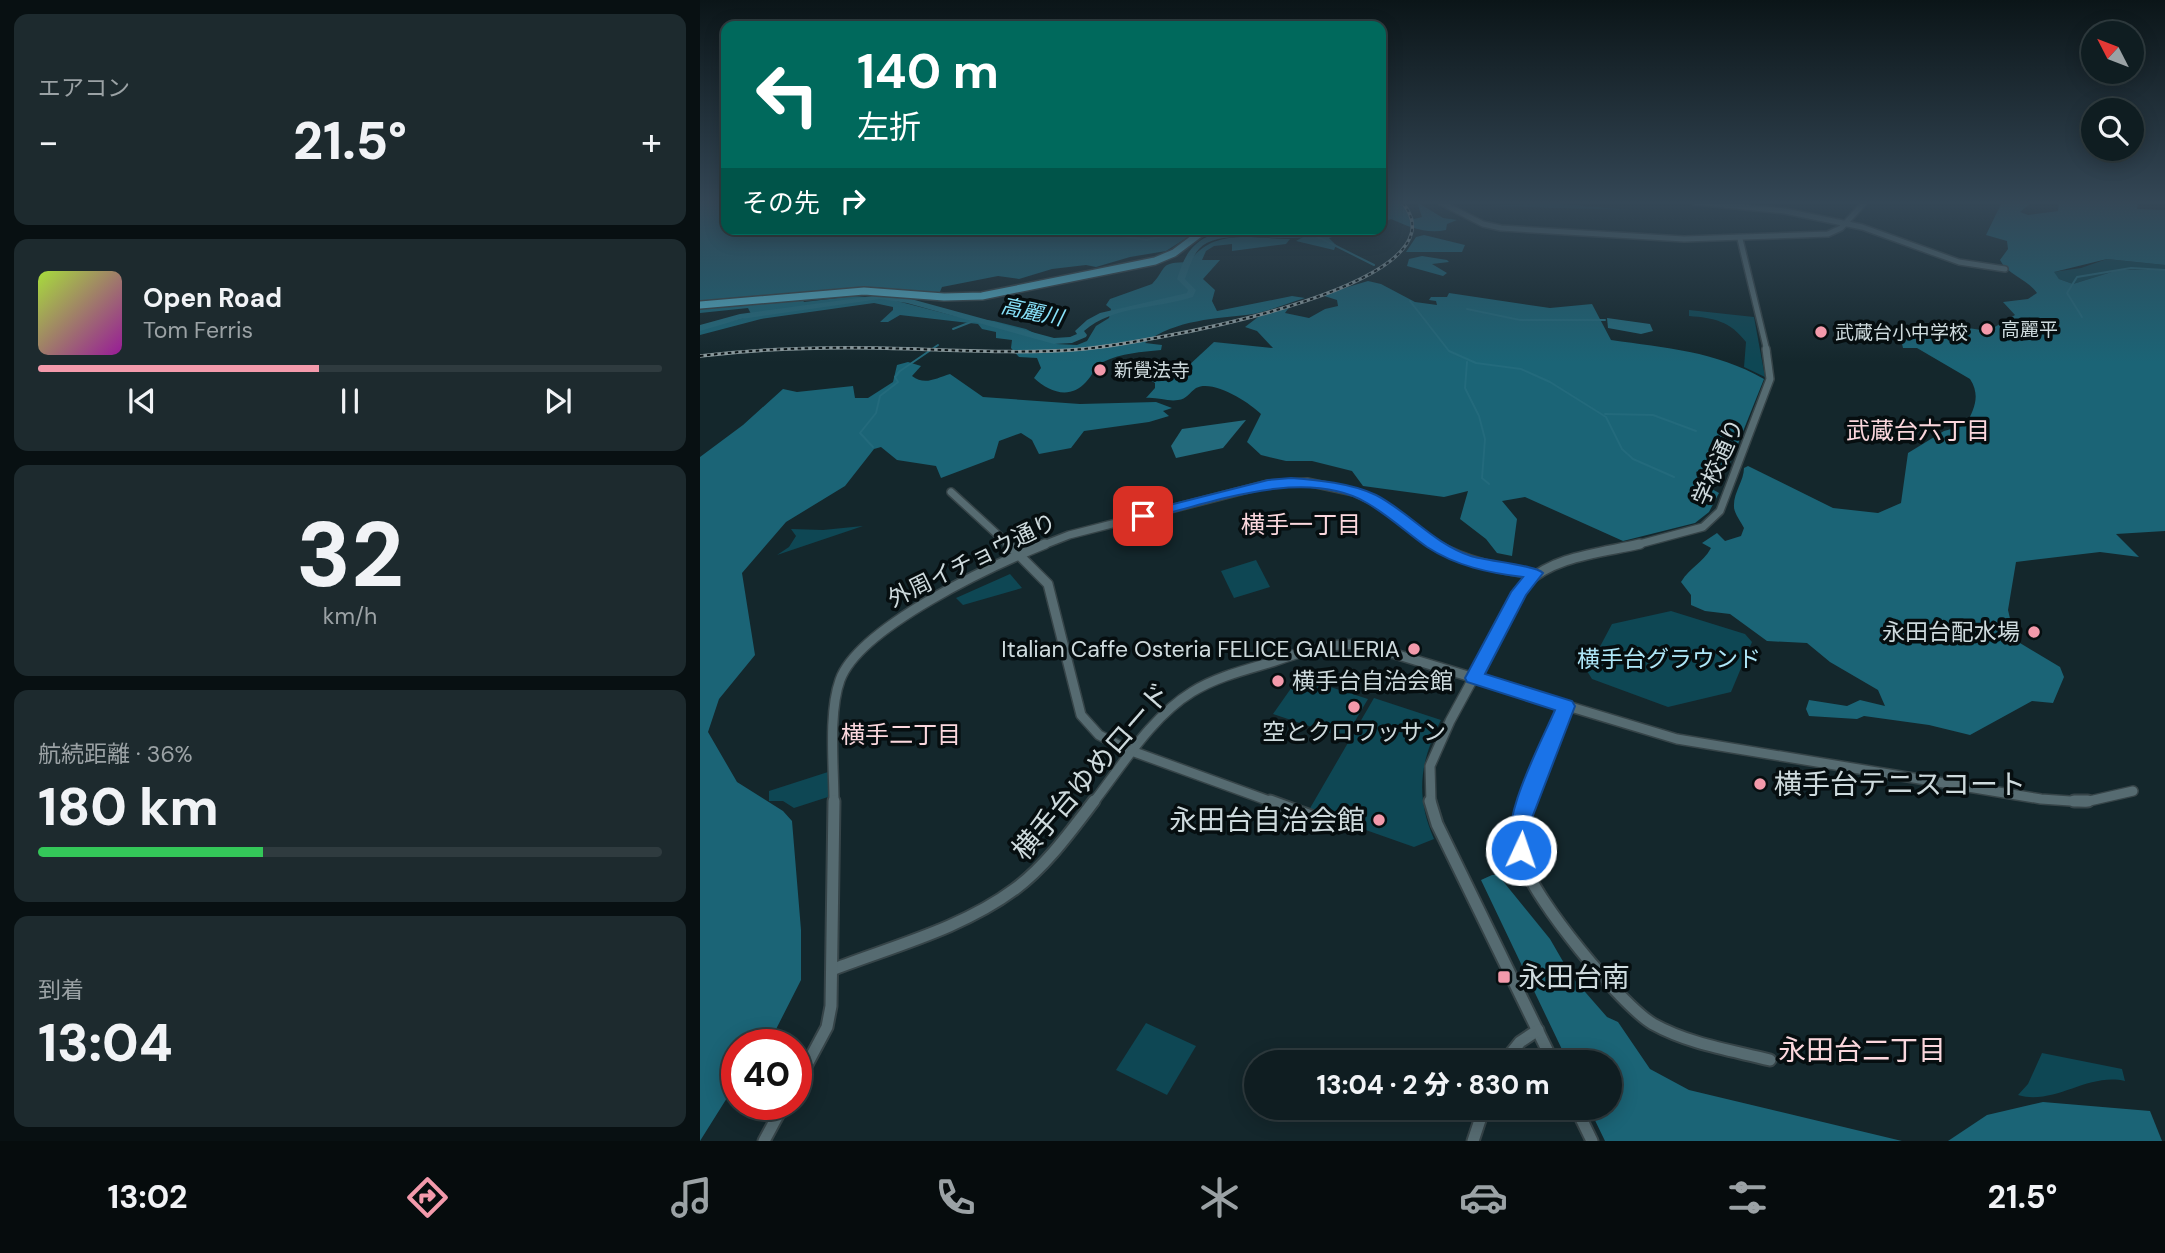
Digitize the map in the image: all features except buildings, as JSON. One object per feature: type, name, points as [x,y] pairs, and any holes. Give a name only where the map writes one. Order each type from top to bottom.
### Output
[{"type":"highway","points":[[700,305],[864,290],[944,297],[992,295],[1155,261],[1169,255]]},
{"type":"street","name":"学校通り","points":[[1535,573],[1575,557],[1703,527],[1720,512],[1770,379],[1770,364],[1744,255]]},
{"type":"street","points":[[1942,255],[1959,262],[2005,270]]},
{"type":"street","name":"外周イチョウ通り","points":[[812,1055],[827,1027],[834,969],[835,698],[840,679],[861,647],[892,622],[1020,556],[1069,535],[1259,486],[1291,482],[1322,485],[1364,496],[1387,508],[1434,544],[1460,558],[1492,568],[1535,573]]},
{"type":"street","points":[[951,492],[1048,584],[1081,715],[1099,735],[1133,752],[1330,823]]},
{"type":"street","points":[[1535,573],[1519,592],[1430,766],[1430,801],[1437,824],[1547,1050]]},
{"type":"street","name":"横手台ゆめロード","points":[[834,969],[976,914],[1017,888],[1065,838],[1170,708],[1199,687],[1260,664],[1324,645],[1364,645],[1676,739],[2041,799],[2085,802],[2133,791]]},
{"type":"street","points":[[1566,706],[1519,830],[1524,864],[1539,896],[1621,996],[1650,1022],[1682,1039],[1770,1060]]},
{"type":"street","points":[[1514,1050],[1520,1042],[1538,1030]]},
{"type":"street","points":[[764,1141],[775,1120]]},
{"type":"street","points":[[1473,1141],[1481,1120]]},
{"type":"street","points":[[1582,1120],[1592,1141]]},
{"type":"green space","points":[[2107,259],[2165,265],[2165,270],[2118,270],[2073,284],[2059,279],[2053,272],[2081,268]]},
{"type":"green space","points":[[1689,310],[1754,317],[1765,377],[1744,367],[1746,342],[1734,329],[1714,320],[1689,316]]},
{"type":"green space","points":[[863,526],[777,555],[789,547],[796,536],[791,529],[823,530]]},
{"type":"green space","points":[[1256,560],[1270,587],[1234,598],[1221,571]]},
{"type":"green space","points":[[1010,574],[1022,588],[963,605],[956,598]]},
{"type":"green space","name":"横手台グラウンド","points":[[1671,611],[1745,634],[1752,642],[1731,692],[1668,707],[1592,679],[1587,671],[1612,624]]},
{"type":"green space","points":[[1299,677],[1368,699],[1345,738],[1273,714]]},
{"type":"green space","points":[[1374,698],[1441,720],[1428,750],[1422,779],[1424,808],[1434,839],[1414,847],[1309,810]]},
{"type":"green space","points":[[828,772],[828,797],[794,808],[783,801],[769,801],[769,791]]},
{"type":"green space","points":[[1146,1023],[1196,1046],[1167,1095],[1116,1070]]},
{"type":"green space","points":[[2042,1053],[2122,1069],[2125,1081],[2098,1081],[2045,1096],[2018,1095],[2028,1084]]},
{"type":"shaded area","points":[[700,255],[1141,255],[1096,267],[1086,265],[1052,269],[1019,279],[998,276],[942,287],[939,294],[875,287],[807,293],[802,299],[804,302],[855,296],[893,300],[955,316],[994,321],[1026,329],[1056,344],[1077,345],[1087,341],[1096,326],[1109,318],[1111,309],[1106,305],[1110,299],[1152,284],[1168,265],[1189,262],[1195,255],[1204,255],[1202,260],[1220,260],[1203,279],[1215,290],[1212,301],[1217,311],[1292,296],[1305,298],[1259,313],[1197,321],[1170,329],[1145,343],[1162,345],[1161,350],[1124,355],[1103,362],[1080,388],[1066,392],[1046,387],[1034,378],[1041,368],[1037,358],[1019,357],[1011,348],[1012,340],[996,338],[996,332],[982,329],[978,324],[900,315],[888,322],[880,322],[893,307],[874,303],[761,319],[700,335],[700,329],[752,316],[748,308],[700,313]]},
{"type":"shaded area","points":[[2003,255],[2165,255],[2165,265],[2107,259],[2054,272],[2059,279],[2073,284],[2118,270],[2165,270],[2165,531],[2116,534],[2139,557],[2100,552],[2016,562],[2008,610],[2015,640],[2060,667],[2064,677],[2053,703],[2032,701],[1970,735],[1929,725],[1864,716],[1857,719],[1809,716],[1806,709],[1809,700],[1847,706],[1860,700],[1885,706],[1878,690],[1830,662],[1807,643],[1767,641],[1730,614],[1705,611],[1691,605],[1691,595],[1681,582],[1711,548],[1702,543],[1717,533],[1725,541],[1741,536],[1744,528],[1735,512],[1734,502],[1744,468],[1748,466],[1833,508],[1878,513],[1901,503],[1908,453],[1944,431],[1966,425],[1976,397],[1970,379],[1917,348],[1903,348],[1899,331],[1948,325],[1988,331],[2015,315],[2003,302],[2028,299],[2037,293],[2000,260]]},
{"type":"shaded area","points":[[1422,256],[1447,260],[1449,262],[1432,264],[1447,273],[1443,276],[1407,266],[1409,259]]},
{"type":"shaded area","points":[[1368,281],[1381,284],[1415,302],[1437,305],[1436,301],[1429,300],[1431,297],[1447,297],[1449,293],[1550,308],[1592,304],[1611,340],[1709,356],[1764,379],[1728,469],[1709,466],[1696,472],[1698,481],[1719,493],[1709,512],[1695,523],[1623,541],[1525,497],[1502,501],[1517,519],[1512,556],[1497,553],[1486,539],[1460,519],[1468,491],[1444,497],[1363,486],[1352,471],[1312,461],[1286,461],[1261,455],[1247,442],[1261,414],[1240,398],[1221,389],[1203,386],[1184,398],[1174,400],[1146,398],[1155,388],[1155,383],[1144,376],[1158,372],[1163,375],[1175,373],[1177,378],[1186,376],[1189,372],[1187,367],[1214,342],[1273,348],[1257,331],[1245,327],[1258,317],[1290,306],[1285,313],[1309,318],[1325,309],[1338,306],[1337,300],[1321,295]]},
{"type":"shaded area","points":[[1607,318],[1650,324],[1653,331],[1641,334],[1608,328]]},
{"type":"shaded area","points":[[908,362],[921,366],[912,376],[921,380],[950,374],[983,397],[1080,404],[1156,402],[1172,408],[1163,411],[1169,416],[1149,422],[1084,431],[1071,448],[1039,454],[1032,440],[1021,433],[999,441],[994,458],[941,478],[936,466],[897,460],[881,447],[874,449],[845,486],[786,522],[742,573],[755,655],[719,699],[708,732],[737,782],[783,811],[792,821],[801,930],[801,980],[776,1029],[721,1029],[721,1108],[700,1141],[700,457],[743,425],[783,389],[797,392],[853,386],[855,398],[868,398],[893,382],[897,365]]},
{"type":"shaded area","points":[[1246,420],[1223,448],[1176,458],[1171,446],[1182,429]]},
{"type":"shaded area","points":[[1498,875],[1550,939],[1572,977],[1607,1017],[1618,1022],[1650,1069],[1689,1090],[1902,1141],[1605,1141],[1595,1120],[1622,1120],[1622,1050],[1562,1050],[1481,880]]},
{"type":"shaded area","points":[[2043,1102],[2150,1111],[2162,1141],[1948,1141],[1987,1115]]},
{"type":"waterway","name":"高麗川","points":[[700,328],[740,317],[880,297],[908,301],[1054,341],[1072,340],[1083,335],[1079,331],[1103,315],[1190,295],[1192,290],[1181,279],[1191,255]]},
{"type":"waterway","points":[[1354,255],[1374,265]]},
{"type":"waterway","points":[[2082,317],[2067,293],[2077,277],[2131,268],[2165,270]]},
{"type":"waterway","points":[[1410,301],[1449,351],[1476,363],[1521,369],[1550,382],[1606,417],[1622,449],[1633,459],[1674,477]]},
{"type":"waterway","points":[[1467,309],[1520,320],[1605,320]]},
{"type":"waterway","points":[[953,329],[976,320]]},
{"type":"waterway","points":[[873,447],[860,433],[876,413],[880,396],[898,382],[895,377],[900,371],[938,345]]},
{"type":"waterway","points":[[1467,362],[1465,388],[1479,416],[1485,439],[1482,478],[1489,484]]},
{"type":"waterway","points":[[1605,414],[1653,415],[1696,431]]},
{"type":"railway","points":[[700,356],[831,348],[1005,352],[1057,351],[1113,345],[1224,324],[1288,307],[1346,286],[1390,261],[1394,255]]},
{"type":"place","name":"高麗平","points":[[1987,329]]},
{"type":"place","name":"武蔵台小中学校","points":[[1821,332]]},
{"type":"place","name":"新覺法寺","points":[[1100,370]]},
{"type":"place","name":"永田台配水場","points":[[2034,632]]},
{"type":"place","name":"Italian Caffe Osteria FELICE GALLERIA","points":[[1414,649]]},
{"type":"place","name":"横手台自治会館","points":[[1278,681]]},
{"type":"place","name":"空とクロワッサン","points":[[1354,707]]},
{"type":"place","name":"横手台テニスコート","points":[[1760,784]]},
{"type":"place","name":"永田台自治会館","points":[[1379,820]]},
{"type":"place","name":"永田台南","points":[[1504,977]]},
{"type":"district","name":"武蔵台六丁目","points":[[1918,431]]},
{"type":"district","name":"横手一丁目","points":[[1301,525]]},
{"type":"district","name":"横手二丁目","points":[[901,735]]},
{"type":"district","name":"永田台二丁目","points":[[1862,1050]]},
{"type":"route","points":[[1143,516],[1268,484],[1307,482],[1370,498],[1434,544],[1475,564],[1535,573],[1506,614],[1474,678],[1566,706],[1521,818],[1521,850]]}]
